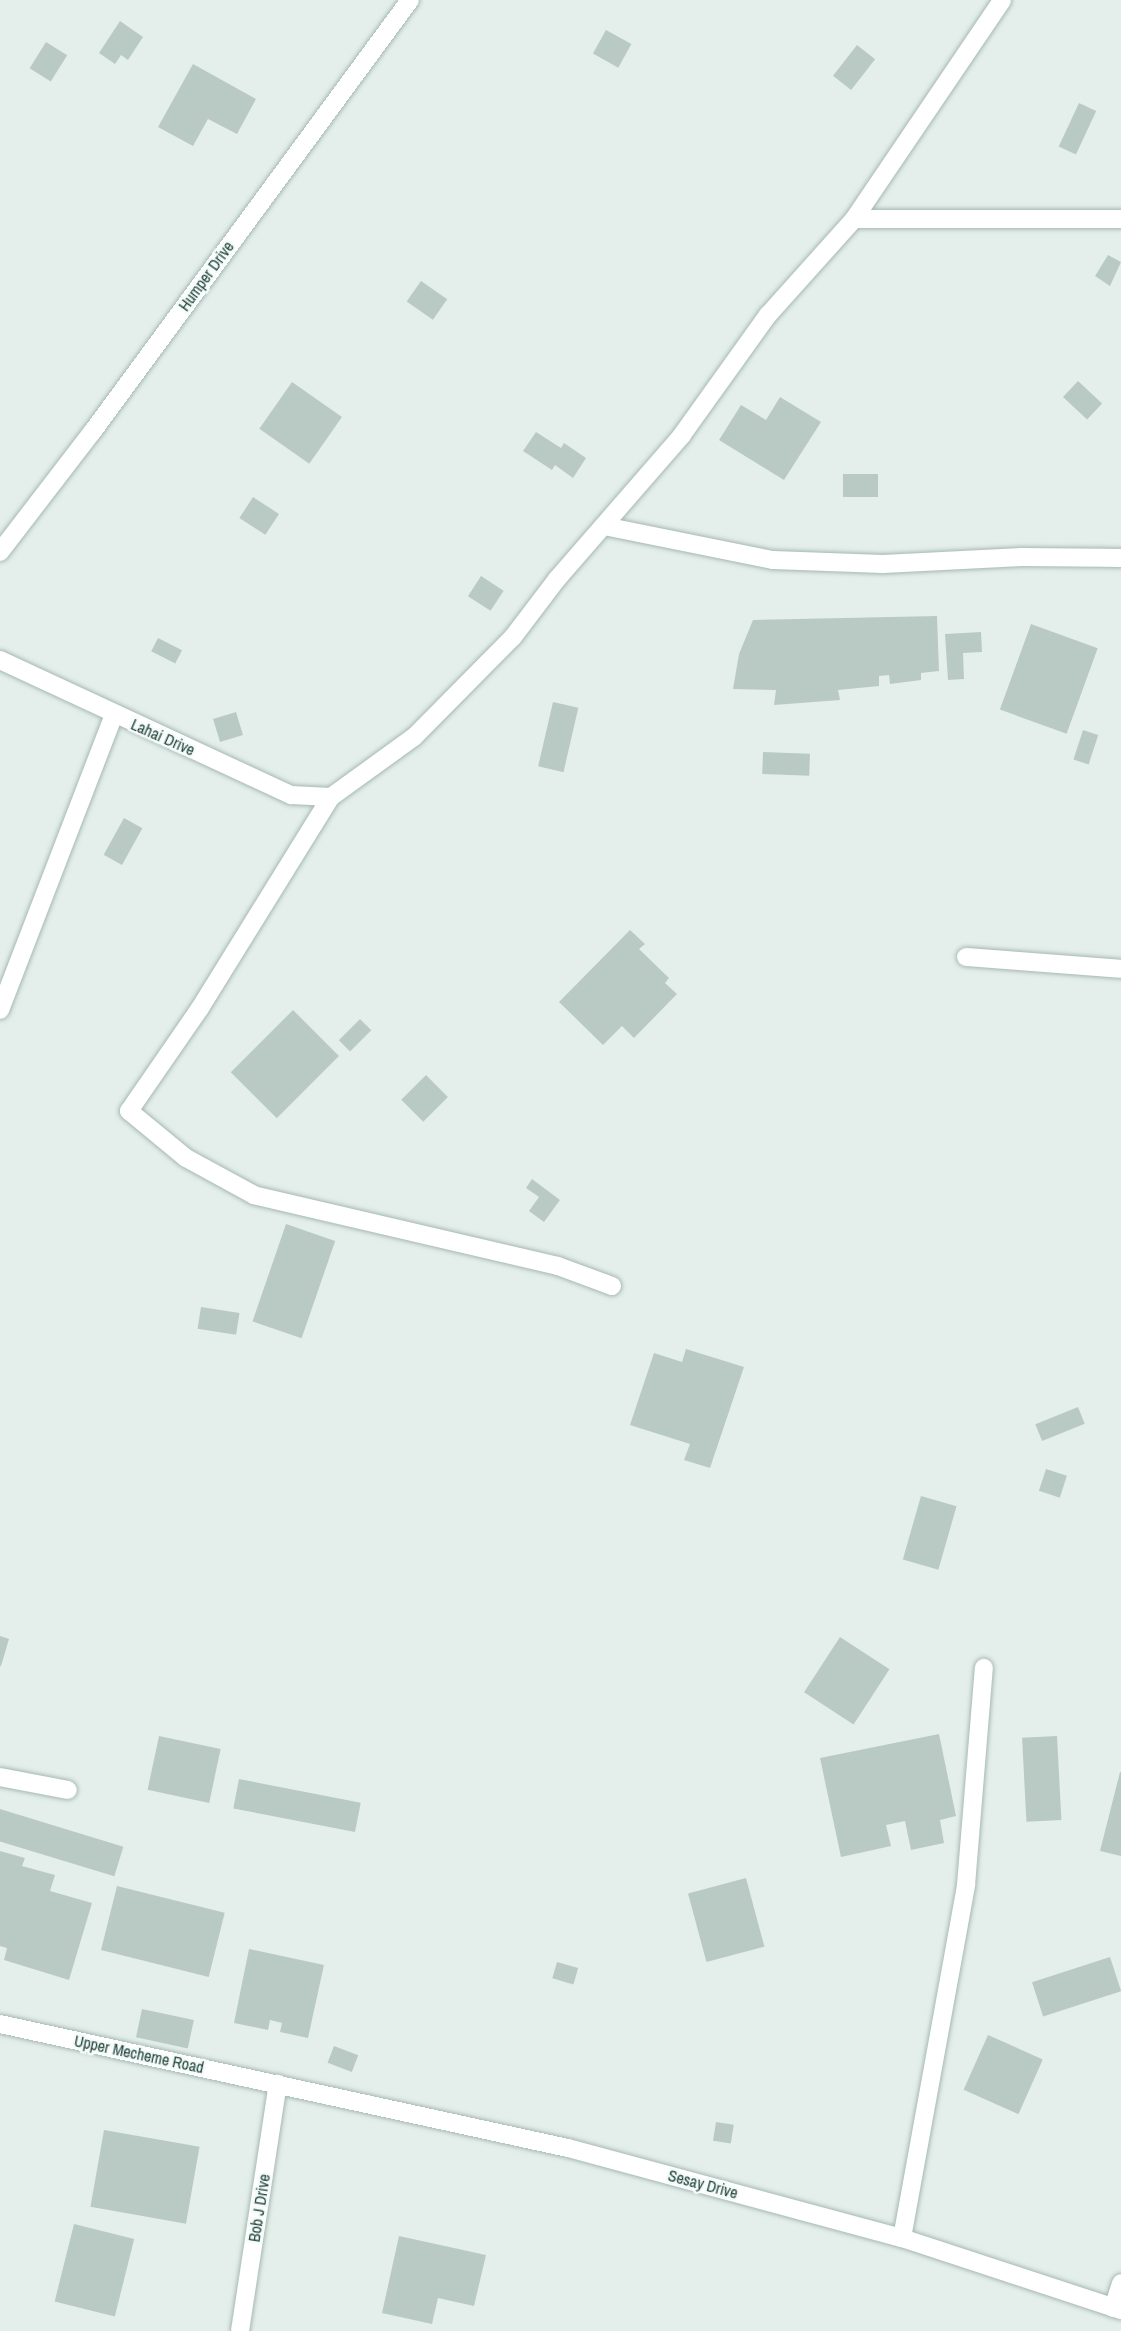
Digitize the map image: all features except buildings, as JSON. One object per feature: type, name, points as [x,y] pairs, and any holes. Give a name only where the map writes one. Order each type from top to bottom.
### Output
[{"type":"street","name":"Humper Drive","points":[[0,552],[411,0]]},
{"type":"street","points":[[612,1286],[558,1266],[254,1195],[186,1158],[129,1111],[200,1008],[331,797],[414,737],[479,675],[682,435],[768,315],[854,219],[1002,0]]},
{"type":"street","points":[[854,219],[1121,219]]},
{"type":"street","points":[[604,526],[773,560],[884,564],[1022,557],[1121,558]]},
{"type":"street","name":"Lahai Drive","points":[[0,660],[114,716],[291,795],[331,797]]},
{"type":"street","points":[[0,1010],[114,716]]},
{"type":"street","points":[[966,957],[1121,969]]},
{"type":"street","points":[[902,2238],[966,1885],[984,1668]]},
{"type":"street","points":[[0,1777],[68,1790]]},
{"type":"street","name":"Upper Mecheme Road","points":[[0,2024],[278,2084]]},
{"type":"street","name":"Sesay Drive","points":[[278,2084],[568,2148],[902,2238],[1117,2309]]},
{"type":"street","name":"Bob J Drive","points":[[240,2331],[278,2084]]},
{"type":"street","points":[[1117,2309],[1121,2283]]}]
